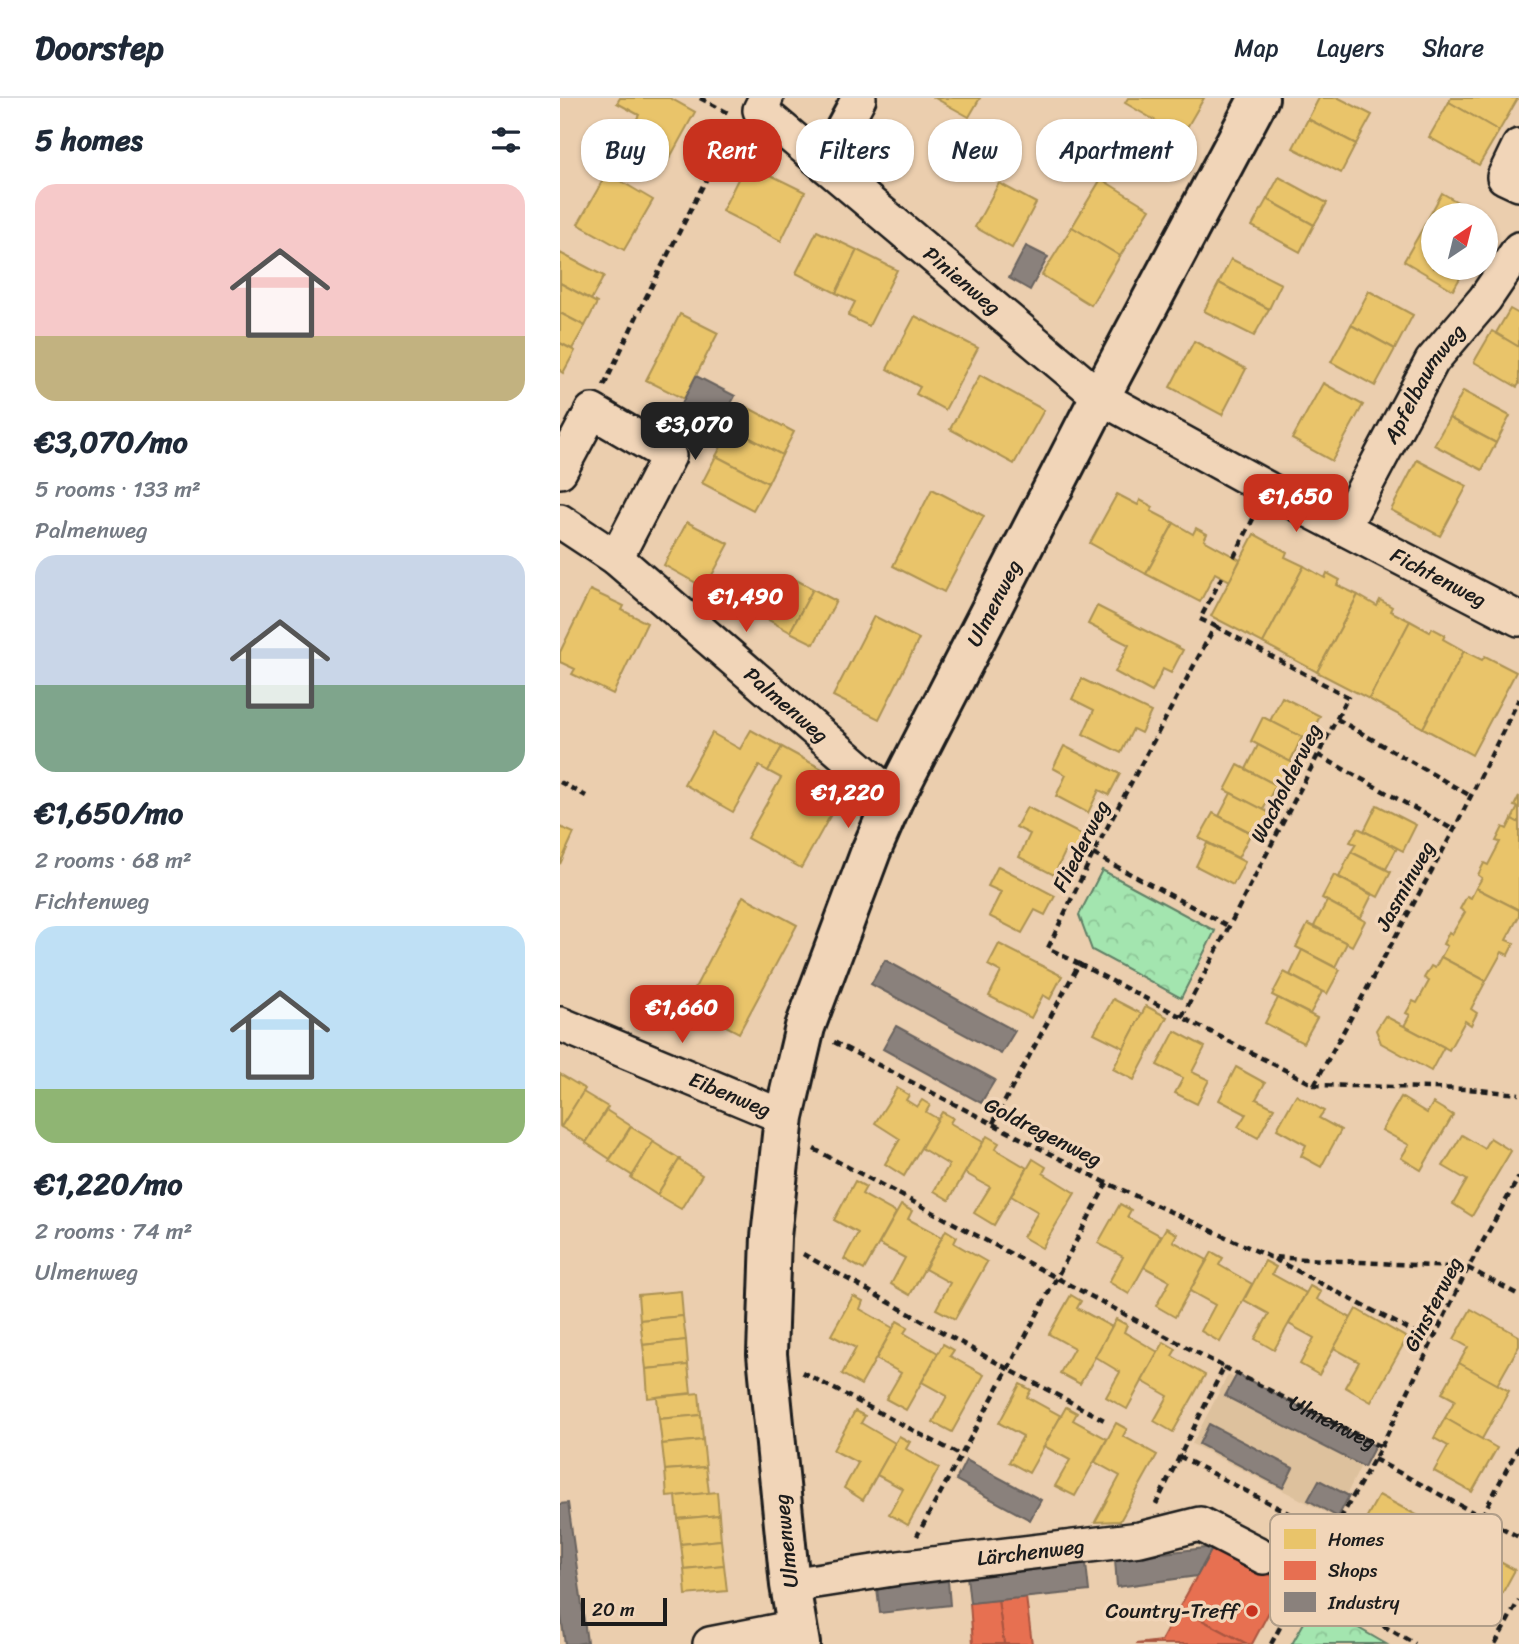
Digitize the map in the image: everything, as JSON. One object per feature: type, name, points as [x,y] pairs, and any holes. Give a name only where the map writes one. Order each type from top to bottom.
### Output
[{"type":"street","name":"Pinienweg","points":[[766,98],[760,110],[796,140]]},
{"type":"street","points":[[848,119],[859,98]]},
{"type":"street","name":"Ulmenweg","points":[[798,1635],[790,1585],[767,1354],[771,1237],[783,1124],[805,1027],[894,798],[1100,397],[1259,98]]},
{"type":"street","points":[[1519,146],[1504,177],[1519,184]]},
{"type":"street","name":"Pinienweg","points":[[846,182],[1100,397]]},
{"type":"street","name":"Apfelbaumweg","points":[[1343,528],[1432,361],[1485,299],[1519,249]]},
{"type":"street","name":"Fichtenweg","points":[[1100,397],[1268,489],[1519,619]]},
{"type":"street","points":[[560,471],[593,411],[669,456],[616,558]]},
{"type":"street","name":"Palmenweg","points":[[560,521],[616,558],[894,798]]},
{"type":"street","name":"Eibenweg","points":[[560,1024],[783,1124]]},
{"type":"street","name":"Lärchenweg","points":[[790,1585],[899,1568],[1140,1539],[1200,1524],[1264,1557]]},
{"type":"street","points":[[710,1644],[798,1635]]},
{"type":"path","points":[[593,411],[643,303],[738,118]]},
{"type":"path","points":[[1234,556],[1268,489]]},
{"type":"path","points":[[1215,626],[1200,619],[1222,577]]},
{"type":"path","name":"Wacholderweg","points":[[1182,1017],[1348,697],[1215,626]]},
{"type":"path","name":"Fliederweg","points":[[1079,964],[1048,948],[1093,854],[1215,626]]},
{"type":"path","name":"Jasminweg","points":[[1314,1085],[1454,830],[1469,795],[1519,699]]},
{"type":"path","points":[[1337,719],[1469,795]]},
{"type":"path","points":[[1318,755],[1454,830]]},
{"type":"path","points":[[560,782],[586,796]]},
{"type":"path","points":[[1093,854],[1230,927]]},
{"type":"path","points":[[993,1123],[1079,964],[1314,1085],[1468,1089],[1519,1094]]},
{"type":"path","name":"Goldregenweg","points":[[805,1027],[1107,1183],[1270,1257],[1432,1341]]},
{"type":"path","name":"Ulmenweg","points":[[783,1124],[1224,1367],[1381,1447],[1343,1514]]},
{"type":"path","name":"Ginsterweg","points":[[1381,1447],[1468,1268],[1519,1177]]},
{"type":"path","points":[[899,1568],[1107,1183]]},
{"type":"path","points":[[771,1237],[1108,1422]]},
{"type":"path","name":"Goldregenweg","points":[[1270,1257],[1468,1268],[1519,1295]]},
{"type":"path","points":[[767,1354],[960,1455]]},
{"type":"path","points":[[1140,1539],[1224,1367]]},
{"type":"path","points":[[1483,1514],[1519,1446]]},
{"type":"path","points":[[1179,1456],[1287,1514]]},
{"type":"path","points":[[1374,1459],[1478,1514]]},
{"type":"path","points":[[1502,1527],[1519,1537]]},
{"type":"path","points":[[1270,1546],[1264,1557],[1270,1561]]},
{"type":"path","points":[[1495,1644],[1519,1600]]},
{"type":"path","name":"Ulmenweg","points":[[1271,1644],[1281,1626]]},
{"type":"path","points":[[1384,1626],[1415,1644]]},
{"type":"shaded area","points":[[1228,1375],[1370,1448],[1337,1514],[1329,1514],[1192,1444]]},
{"type":"green space","points":[[1102,870],[1215,931],[1181,998],[1092,950],[1079,915]]},
{"type":"green space","points":[[1302,1626],[1355,1626],[1386,1644],[1292,1644]]},
{"type":"building: Homes","points":[[620,98],[670,98],[695,112],[691,119],[683,119],[683,134],[669,159],[669,119],[637,119],[639,115],[617,103]]},
{"type":"building: Homes","points":[[935,98],[980,98],[969,117]]},
{"type":"building: Homes","points":[[1128,98],[1204,98],[1192,119],[1153,119],[1125,103]]},
{"type":"building: Homes","points":[[1319,98],[1339,98],[1372,115],[1356,144],[1308,119]]},
{"type":"building: Homes","points":[[1451,98],[1518,98],[1499,131],[1449,102]]},
{"type":"building: Homes","points":[[1449,102],[1499,131],[1479,165],[1429,137]]},
{"type":"building: Homes","points":[[1308,119],[1356,144],[1341,173],[1293,148]]},
{"type":"building: Homes","points":[[1279,177],[1327,203],[1314,225],[1267,199]]},
{"type":"building: Homes","points":[[782,181],[805,192],[781,241],[722,211],[736,182]]},
{"type":"building: Homes","points":[[602,182],[622,182],[653,200],[624,250],[578,224]]},
{"type":"building: Homes","points":[[1099,182],[1106,182],[1150,209],[1120,256],[1072,227]]},
{"type":"building: Homes","points":[[999,183],[1036,203],[1012,248],[975,227]]},
{"type":"building: Homes","points":[[1442,193],[1459,203],[1437,203]]},
{"type":"building: Homes","points":[[1267,199],[1314,225],[1300,252],[1252,226]]},
{"type":"building: Homes","points":[[1072,227],[1120,256],[1091,305],[1042,275]]},
{"type":"building: Homes","points":[[817,231],[857,250],[836,293],[796,273]]},
{"type":"building: Homes","points":[[1421,231],[1421,271],[1404,261]]},
{"type":"building: Homes","points":[[857,250],[897,270],[869,326],[848,316],[855,302],[836,293]]},
{"type":"building: Homes","points":[[560,253],[604,276],[591,300],[560,283]]},
{"type":"building: Homes","points":[[1231,259],[1281,284],[1269,309],[1219,283]]},
{"type":"building: Homes","points":[[1436,280],[1459,280],[1453,290]]},
{"type":"building: Homes","points":[[560,283],[597,303],[585,326],[560,313]]},
{"type":"building: Homes","points":[[1219,283],[1269,309],[1254,336],[1204,311]]},
{"type":"building: Homes","points":[[1369,291],[1413,315],[1395,349],[1351,325]]},
{"type":"building: Homes","points":[[1510,309],[1519,314],[1519,347],[1496,333]]},
{"type":"building: Homes","points":[[560,313],[585,326],[572,349],[560,343]]},
{"type":"building: Homes","points":[[680,314],[718,333],[684,399],[646,380]]},
{"type":"building: Homes","points":[[915,316],[978,348],[945,410],[916,394],[920,387],[887,369]]},
{"type":"building: Homes","points":[[1351,325],[1395,349],[1375,386],[1331,362]]},
{"type":"building: Homes","points":[[1492,331],[1519,347],[1517,387],[1474,362]]},
{"type":"building: Homes","points":[[1194,341],[1246,369],[1222,415],[1170,387]]},
{"type":"building: Homes","points":[[560,343],[575,351],[563,373],[560,371]]},
{"type":"building: Homes","points":[[980,375],[1044,410],[1014,464],[950,429]]},
{"type":"building: Homes","points":[[1323,383],[1363,405],[1332,461],[1292,439]]},
{"type":"building: Homes","points":[[1463,391],[1510,416],[1496,443],[1449,418]]},
{"type":"building: Homes","points":[[743,405],[794,432],[782,455],[731,428]]},
{"type":"building: Homes","points":[[1449,418],[1496,443],[1482,470],[1434,445]]},
{"type":"building: Homes","points":[[731,428],[782,455],[768,483],[716,456]]},
{"type":"building: Homes","points":[[716,456],[768,483],[753,510],[702,483]]},
{"type":"building: Homes","points":[[1417,460],[1467,486],[1440,536],[1391,510]]},
{"type":"building: Homes","points":[[932,489],[984,516],[944,592],[893,566]]},
{"type":"building: Homes","points":[[1117,494],[1138,505],[1140,500],[1153,507],[1151,511],[1174,523],[1146,574],[1090,543]]},
{"type":"building: Homes","points":[[687,522],[729,544],[705,588],[664,565]]},
{"type":"building: Homes","points":[[1174,523],[1193,534],[1196,528],[1207,534],[1204,540],[1240,560],[1230,581],[1215,573],[1200,602],[1146,574]]},
{"type":"building: Homes","points":[[1254,534],[1287,552],[1285,557],[1304,566],[1263,643],[1211,616]]},
{"type":"building: Homes","points":[[1304,566],[1325,578],[1327,573],[1340,580],[1337,585],[1358,595],[1317,672],[1263,643]]},
{"type":"building: Homes","points":[[789,576],[813,589],[790,632],[767,619]]},
{"type":"building: Homes","points":[[813,589],[836,601],[814,644],[790,632]]},
{"type":"building: Homes","points":[[590,590],[624,606],[622,610],[647,623],[613,694],[572,674],[575,669],[560,662],[560,652]]},
{"type":"building: Homes","points":[[1358,595],[1377,606],[1380,600],[1392,607],[1390,611],[1410,621],[1369,699],[1317,672]]},
{"type":"building: Homes","points":[[1097,606],[1183,650],[1171,673],[1163,669],[1152,692],[1115,672],[1129,645],[1088,624]]},
{"type":"building: Homes","points":[[874,616],[919,639],[879,719],[833,696]]},
{"type":"building: Homes","points":[[1410,621],[1430,632],[1432,628],[1445,635],[1443,639],[1464,651],[1423,728],[1369,699]]},
{"type":"building: Homes","points":[[1464,651],[1482,660],[1485,656],[1516,672],[1472,755],[1423,728]]},
{"type":"building: Homes","points":[[1082,679],[1151,712],[1141,733],[1133,729],[1121,753],[1083,734],[1094,710],[1072,699]]},
{"type":"building: Homes","points":[[1282,697],[1320,716],[1308,740],[1270,721]]},
{"type":"building: Homes","points":[[1263,717],[1302,737],[1290,762],[1251,741]]},
{"type":"building: Homes","points":[[751,730],[782,747],[768,771],[759,766],[733,812],[684,784],[712,733],[740,749]]},
{"type":"building: Homes","points":[[1258,745],[1295,764],[1283,789],[1246,769]]},
{"type":"building: Homes","points":[[1064,746],[1120,774],[1109,795],[1099,790],[1088,813],[1056,796],[1066,775],[1053,768]]},
{"type":"building: Homes","points":[[782,747],[824,770],[810,796],[834,809],[801,868],[747,838],[781,778],[768,771]]},
{"type":"building: Homes","points":[[1238,765],[1276,785],[1263,810],[1225,790]]},
{"type":"building: Homes","points":[[1231,793],[1270,813],[1258,836],[1219,816]]},
{"type":"building: Homes","points":[[1519,796],[1519,823],[1512,819],[1518,807],[1514,806]]},
{"type":"building: Homes","points":[[1377,805],[1416,825],[1403,851],[1364,831]]},
{"type":"building: Homes","points":[[1027,807],[1086,837],[1076,855],[1066,850],[1054,875],[1019,857],[1030,834],[1016,827]]},
{"type":"building: Homes","points":[[1213,813],[1251,833],[1238,858],[1199,838]]},
{"type":"building: Homes","points":[[1512,819],[1519,823],[1519,910],[1476,888],[1482,878],[1478,875],[1484,863],[1488,865],[1500,842],[1496,841],[1503,827],[1507,829]]},
{"type":"building: Homes","points":[[560,827],[574,833],[560,864]]},
{"type":"building: Homes","points":[[1358,828],[1397,848],[1386,869],[1351,852],[1356,844],[1350,842]]},
{"type":"building: Homes","points":[[1207,843],[1245,862],[1233,885],[1196,866]]},
{"type":"building: Homes","points":[[1351,852],[1391,872],[1378,897],[1339,877]]},
{"type":"building: Homes","points":[[998,866],[1055,896],[1045,915],[1035,910],[1022,933],[989,916],[1001,892],[988,886]]},
{"type":"building: Homes","points":[[1334,875],[1372,895],[1360,919],[1322,898]]},
{"type":"building: Homes","points":[[1476,888],[1519,910],[1519,916],[1506,940],[1514,943],[1508,955],[1502,952],[1486,981],[1441,957],[1447,946],[1443,944],[1449,932],[1452,934],[1465,912],[1460,909],[1467,896],[1471,898]]},
{"type":"building: Homes","points":[[743,896],[797,925],[739,1033],[686,1005]]},
{"type":"building: Homes","points":[[1327,901],[1365,921],[1352,946],[1314,926]]},
{"type":"building: Homes","points":[[1308,924],[1347,943],[1335,967],[1296,947]]},
{"type":"building: Homes","points":[[999,944],[1062,976],[1050,999],[1043,995],[1031,1018],[989,996],[1001,972],[988,965]]},
{"type":"building: Homes","points":[[1302,950],[1340,970],[1327,994],[1290,975]]},
{"type":"building: Homes","points":[[1441,957],[1486,981],[1471,1009],[1477,1013],[1471,1025],[1465,1021],[1449,1050],[1404,1026],[1410,1015],[1406,1013],[1413,1001],[1417,1003],[1429,981],[1424,978],[1431,966],[1435,968]]},
{"type":"building: Homes","points":[[1284,972],[1322,992],[1310,1014],[1272,995]]},
{"type":"building: Homes","points":[[1278,998],[1317,1018],[1303,1043],[1265,1023]]},
{"type":"building: Homes","points":[[1113,999],[1142,1014],[1124,1048],[1094,1033]]},
{"type":"building: Homes","points":[[1146,1006],[1167,1017],[1134,1080],[1113,1069]]},
{"type":"building: Homes","points":[[1385,1016],[1444,1047],[1431,1071],[1381,1043],[1376,1030]]},
{"type":"building: Homes","points":[[1175,1031],[1205,1047],[1192,1072],[1209,1080],[1197,1104],[1175,1093],[1183,1078],[1157,1065]]},
{"type":"building: Homes","points":[[1236,1067],[1265,1083],[1256,1099],[1274,1108],[1258,1138],[1238,1127],[1246,1114],[1219,1100]]},
{"type":"building: Homes","points":[[560,1074],[585,1089],[561,1127],[560,1126]]},
{"type":"building: Homes","points":[[897,1088],[909,1095],[906,1100],[917,1107],[922,1100],[930,1105],[926,1112],[938,1119],[904,1176],[885,1164],[900,1139],[875,1123]]},
{"type":"building: Homes","points":[[583,1092],[608,1107],[586,1142],[561,1127]]},
{"type":"building: Homes","points":[[1296,1095],[1324,1111],[1319,1118],[1341,1130],[1321,1167],[1301,1156],[1306,1145],[1277,1129]]},
{"type":"building: Homes","points":[[1401,1097],[1427,1113],[1433,1103],[1453,1115],[1421,1170],[1401,1158],[1409,1145],[1382,1130]]},
{"type":"building: Homes","points":[[606,1110],[631,1126],[610,1159],[586,1143]]},
{"type":"building: Homes","points":[[942,1112],[953,1118],[950,1123],[983,1142],[949,1200],[934,1191],[949,1165],[921,1148]]},
{"type":"building: Homes","points":[[631,1127],[654,1141],[633,1176],[609,1161]]},
{"type":"building: Homes","points":[[1462,1135],[1484,1148],[1490,1138],[1511,1151],[1472,1216],[1453,1204],[1467,1180],[1443,1166]]},
{"type":"building: Homes","points":[[987,1136],[999,1143],[995,1149],[1027,1168],[994,1225],[974,1213],[990,1187],[965,1173]]},
{"type":"building: Homes","points":[[653,1142],[680,1159],[657,1195],[631,1178]]},
{"type":"building: Homes","points":[[1033,1159],[1046,1167],[1043,1173],[1075,1193],[1042,1248],[1023,1237],[1038,1212],[1011,1196]]},
{"type":"building: Homes","points":[[679,1160],[702,1175],[681,1209],[657,1195]]},
{"type":"building: Homes","points":[[855,1181],[866,1187],[862,1194],[896,1213],[864,1270],[844,1259],[858,1233],[834,1220]]},
{"type":"building: Homes","points":[[1120,1204],[1131,1210],[1127,1217],[1161,1236],[1129,1294],[1109,1282],[1123,1257],[1098,1243]]},
{"type":"building: Homes","points":[[901,1205],[912,1211],[908,1219],[942,1237],[910,1295],[891,1284],[905,1258],[879,1244]]},
{"type":"building: Homes","points":[[1166,1228],[1177,1234],[1173,1241],[1207,1260],[1175,1317],[1156,1306],[1170,1281],[1144,1267]]},
{"type":"building: Homes","points":[[946,1230],[957,1237],[954,1243],[987,1262],[955,1319],[936,1309],[950,1283],[925,1269]]},
{"type":"building: Homes","points":[[1212,1252],[1223,1258],[1219,1265],[1252,1284],[1220,1342],[1201,1331],[1215,1305],[1190,1291]]},
{"type":"building: Homes","points":[[1265,1261],[1276,1267],[1272,1274],[1306,1293],[1274,1350],[1255,1339],[1269,1314],[1244,1300]]},
{"type":"building: Homes","points":[[1310,1286],[1321,1292],[1317,1299],[1351,1318],[1319,1375],[1300,1364],[1314,1338],[1289,1324]]},
{"type":"building: Homes","points":[[681,1291],[683,1316],[640,1320],[638,1295]]},
{"type":"building: Homes","points":[[1071,1295],[1081,1301],[1077,1308],[1112,1327],[1080,1384],[1060,1373],[1074,1348],[1049,1334]]},
{"type":"building: Homes","points":[[853,1296],[863,1301],[860,1309],[893,1328],[861,1385],[842,1374],[856,1348],[831,1335]]},
{"type":"building: Homes","points":[[1356,1309],[1407,1338],[1371,1402],[1345,1387],[1359,1362],[1334,1348]]},
{"type":"building: Homes","points":[[1471,1309],[1519,1336],[1519,1346],[1497,1385],[1459,1363],[1468,1347],[1454,1339]]},
{"type":"building: Homes","points":[[683,1316],[686,1340],[643,1345],[640,1320]]},
{"type":"building: Homes","points":[[1116,1319],[1127,1325],[1124,1332],[1158,1352],[1127,1409],[1106,1397],[1120,1372],[1095,1357]]},
{"type":"building: Homes","points":[[897,1321],[908,1327],[904,1333],[938,1353],[906,1410],[886,1399],[901,1373],[876,1359]]},
{"type":"building: Homes","points":[[686,1340],[688,1365],[646,1369],[643,1345]]},
{"type":"building: Homes","points":[[1164,1342],[1176,1349],[1172,1356],[1205,1375],[1173,1432],[1154,1421],[1168,1396],[1142,1381]]},
{"type":"building: Homes","points":[[943,1344],[954,1350],[950,1356],[984,1375],[952,1432],[933,1422],[947,1396],[922,1382]]},
{"type":"building: Homes","points":[[1459,1363],[1509,1391],[1482,1439],[1445,1418],[1455,1400],[1442,1393]]},
{"type":"building: Homes","points":[[688,1365],[691,1393],[648,1398],[646,1369]]},
{"type":"building: Homes","points":[[1020,1384],[1031,1390],[1027,1397],[1061,1416],[1029,1473],[1009,1462],[1023,1436],[999,1423]]},
{"type":"building: Homes","points":[[699,1393],[701,1415],[659,1419],[657,1397]]},
{"type":"building: Homes","points":[[1066,1407],[1077,1413],[1073,1420],[1107,1439],[1075,1496],[1055,1486],[1070,1460],[1044,1446]]},
{"type":"building: Homes","points":[[855,1411],[865,1416],[861,1423],[895,1443],[863,1500],[844,1488],[858,1463],[833,1450]]},
{"type":"building: Homes","points":[[701,1415],[703,1440],[662,1444],[659,1419]]},
{"type":"building: Homes","points":[[1445,1418],[1497,1448],[1472,1492],[1434,1471],[1448,1446],[1434,1438]]},
{"type":"building: Homes","points":[[1116,1423],[1127,1429],[1123,1436],[1157,1455],[1120,1521],[1095,1522],[1120,1476],[1095,1462]]},
{"type":"building: Homes","points":[[899,1436],[910,1442],[906,1449],[939,1468],[908,1525],[889,1514],[903,1489],[877,1475]]},
{"type":"building: Homes","points":[[703,1440],[706,1467],[665,1470],[662,1444]]},
{"type":"building: Homes","points":[[706,1467],[709,1493],[667,1497],[665,1470]]},
{"type":"building: Homes","points":[[717,1492],[719,1515],[678,1519],[676,1496]]},
{"type":"building: Homes","points":[[1379,1495],[1415,1514],[1368,1514]]},
{"type":"building: Homes","points":[[719,1515],[721,1540],[681,1544],[678,1519]]},
{"type":"building: Homes","points":[[721,1540],[724,1565],[684,1569],[681,1544]]},
{"type":"building: Homes","points":[[1502,1563],[1515,1570],[1502,1594]]},
{"type":"building: Homes","points":[[724,1565],[727,1591],[686,1595],[684,1569]]},
{"type":"building: Shops","points":[[1213,1547],[1270,1575],[1270,1610],[1252,1644],[1247,1644],[1179,1608]]},
{"type":"building: Shops","points":[[1026,1597],[1032,1644],[1004,1644],[998,1600]]},
{"type":"building: Shops","points":[[998,1600],[1004,1644],[973,1644],[970,1603]]},
{"type":"building: Shops","points":[[1179,1608],[1247,1644],[1136,1644],[1161,1641]]},
{"type":"building: Industry","points":[[1026,246],[1048,257],[1030,290],[1009,278]]},
{"type":"building: Industry","points":[[696,376],[735,396],[720,425],[681,405]]},
{"type":"building: Industry","points":[[885,960],[1015,1031],[1001,1054],[871,984]]},
{"type":"building: Industry","points":[[896,1026],[995,1080],[981,1103],[883,1049]]},
{"type":"building: Industry","points":[[1237,1374],[1375,1446],[1364,1467],[1225,1396]]},
{"type":"building: Industry","points":[[1209,1424],[1293,1468],[1283,1488],[1199,1444]]},
{"type":"building: Industry","points":[[966,1460],[1041,1500],[1030,1520],[956,1480]]},
{"type":"building: Industry","points":[[1319,1480],[1349,1496],[1340,1514],[1333,1514],[1308,1500]]},
{"type":"building: Industry","points":[[568,1503],[587,1642],[576,1644],[565,1644],[560,1609],[560,1504]]},
{"type":"building: Industry","points":[[1213,1547],[1197,1576],[1117,1587],[1115,1559]]},
{"type":"building: Industry","points":[[1086,1563],[1089,1591],[970,1603],[967,1576]]},
{"type":"building: Industry","points":[[948,1581],[950,1605],[880,1613],[877,1588]]},
{"type":"place","name":"Country-Treff","points":[[1252,1611]]}]
